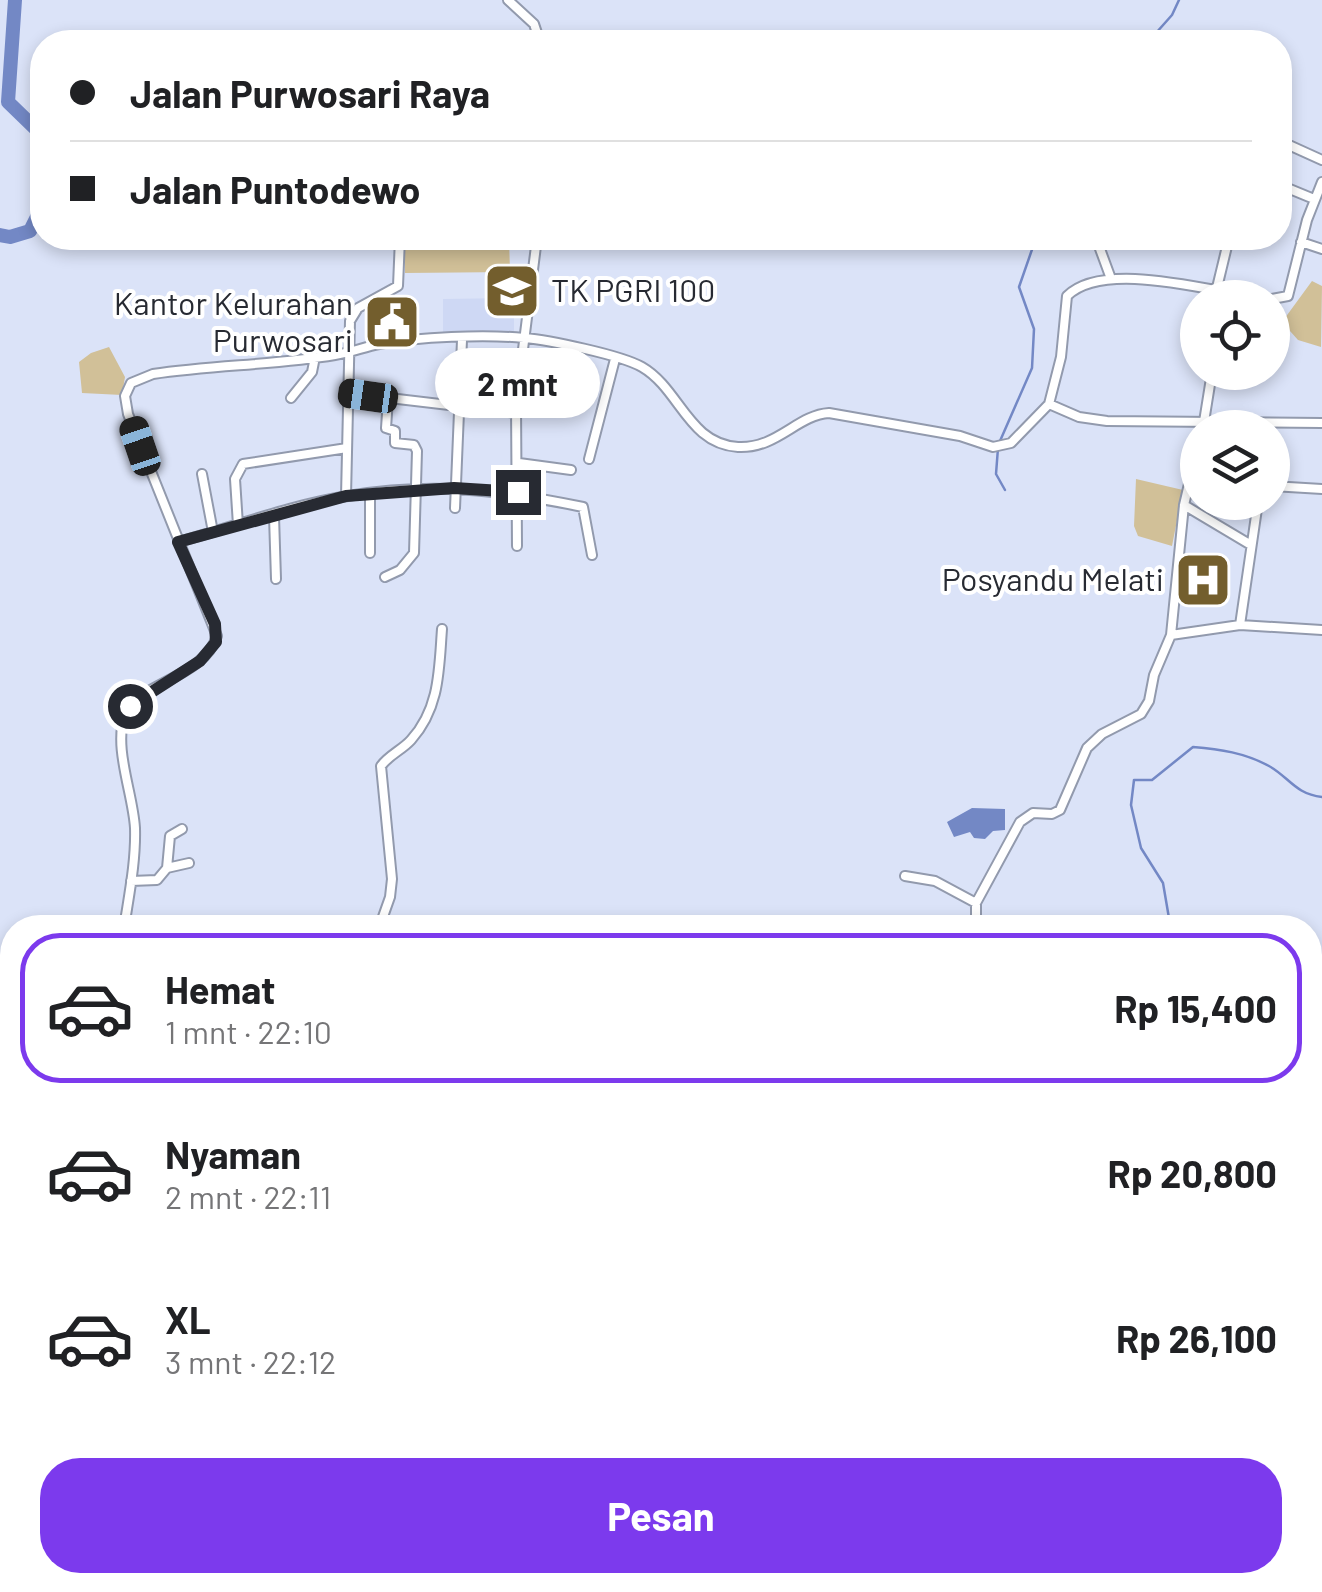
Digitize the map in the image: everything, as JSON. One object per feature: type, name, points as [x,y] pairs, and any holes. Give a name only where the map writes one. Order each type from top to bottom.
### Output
[{"type":"street","points":[[508,0],[536,30]]},
{"type":"street","points":[[1292,146],[1322,160]]},
{"type":"street","points":[[1290,288],[1314,198],[1322,182]]},
{"type":"street","points":[[1292,189],[1314,198]]},
{"type":"street","points":[[1301,242],[1322,249]]},
{"type":"street","points":[[346,496],[350,320],[354,312],[398,286],[400,250]]},
{"type":"street","points":[[517,546],[516,409],[535,250]]},
{"type":"street","points":[[1100,250],[1110,276]]},
{"type":"street","points":[[1219,280],[1226,250]]},
{"type":"street","points":[[126,915],[135,829],[122,732],[126,710],[200,661],[217,636],[128,414],[126,387],[136,380],[169,372],[348,353],[390,342],[524,338],[643,368],[696,428],[713,441],[730,446],[752,447],[774,440],[814,416],[829,412],[960,436],[993,447],[1005,446],[1024,432],[1048,404],[1061,357],[1068,296],[1078,286],[1110,276],[1180,289]]},
{"type":"street","points":[[455,508],[456,408],[462,340]]},
{"type":"street","points":[[291,398],[313,369],[314,357]]},
{"type":"street","points":[[589,458],[615,358]]},
{"type":"street","points":[[347,393],[456,408],[516,409],[542,399]]},
{"type":"street","points":[[385,577],[400,570],[414,553],[417,448],[396,443],[395,431],[387,429],[388,399]]},
{"type":"street","points":[[1048,404],[1079,418],[1180,424]]},
{"type":"street","points":[[1290,423],[1322,422]]},
{"type":"street","points":[[238,525],[236,479],[243,464],[346,448]]},
{"type":"street","points":[[518,462],[571,470]]},
{"type":"street","points":[[202,474],[213,532]]},
{"type":"street","points":[[1290,487],[1322,489]]},
{"type":"street","points":[[178,542],[346,496],[454,488],[518,492],[583,507],[592,556]]},
{"type":"street","points":[[370,494],[370,553]]},
{"type":"street","points":[[274,516],[276,579]]},
{"type":"street","points":[[976,915],[976,904],[1023,818],[1033,812],[1052,814],[1060,810],[1086,748],[1102,734],[1141,714],[1149,702],[1154,675],[1171,636],[1183,520]]},
{"type":"street","points":[[1209,520],[1250,545]]},
{"type":"street","points":[[1240,625],[1255,520]]},
{"type":"street","points":[[1171,636],[1240,625],[1322,630]]},
{"type":"street","points":[[384,915],[392,879],[382,766],[411,740],[433,700],[441,667],[442,629]]},
{"type":"street","points":[[131,881],[160,879],[168,868],[170,836],[182,828]]},
{"type":"street","points":[[168,868],[189,863]]},
{"type":"street","points":[[906,876],[935,881],[976,904]]},
{"type":"shaded area","points":[[405,250],[509,250],[510,272],[405,273]]},
{"type":"shaded area","points":[[1312,281],[1322,286],[1321,347],[1298,340],[1290,331],[1290,311]]},
{"type":"shaded area","points":[[514,298],[514,335],[443,335],[443,299]]},
{"type":"shaded area","points":[[109,347],[125,377],[122,395],[82,393],[79,362]]},
{"type":"shaded area","points":[[1136,479],[1180,489],[1172,546],[1138,536],[1134,526]]},
{"type":"water","points":[[972,808],[1005,809],[1005,830],[993,831],[985,839],[974,838],[970,832],[954,837],[947,822]]},
{"type":"waterway","points":[[15,0],[8,102],[30,123]]},
{"type":"waterway","points":[[1159,30],[1179,0]]},
{"type":"waterway","points":[[0,235],[10,237],[30,231]]},
{"type":"waterway","points":[[1000,441],[1032,368],[1034,329],[1019,287],[1032,250]]},
{"type":"waterway","points":[[998,448],[996,474],[1005,490]]},
{"type":"waterway","points":[[1168,915],[1163,883],[1141,848],[1131,805],[1134,780],[1152,780],[1193,747],[1232,752],[1260,762],[1299,789],[1322,797]]},
{"type":"place","name":"TK PGRI 100","points":[[512,291]]},
{"type":"place","name":"Kantor Kelurahan Purwosari","points":[[392,322]]},
{"type":"place","name":"Posyandu Melati","points":[[1203,580]]},
{"type":"route","points":[[130,706],[200,661],[216,642],[215,624],[178,542],[346,496],[454,488],[518,492]]}]
